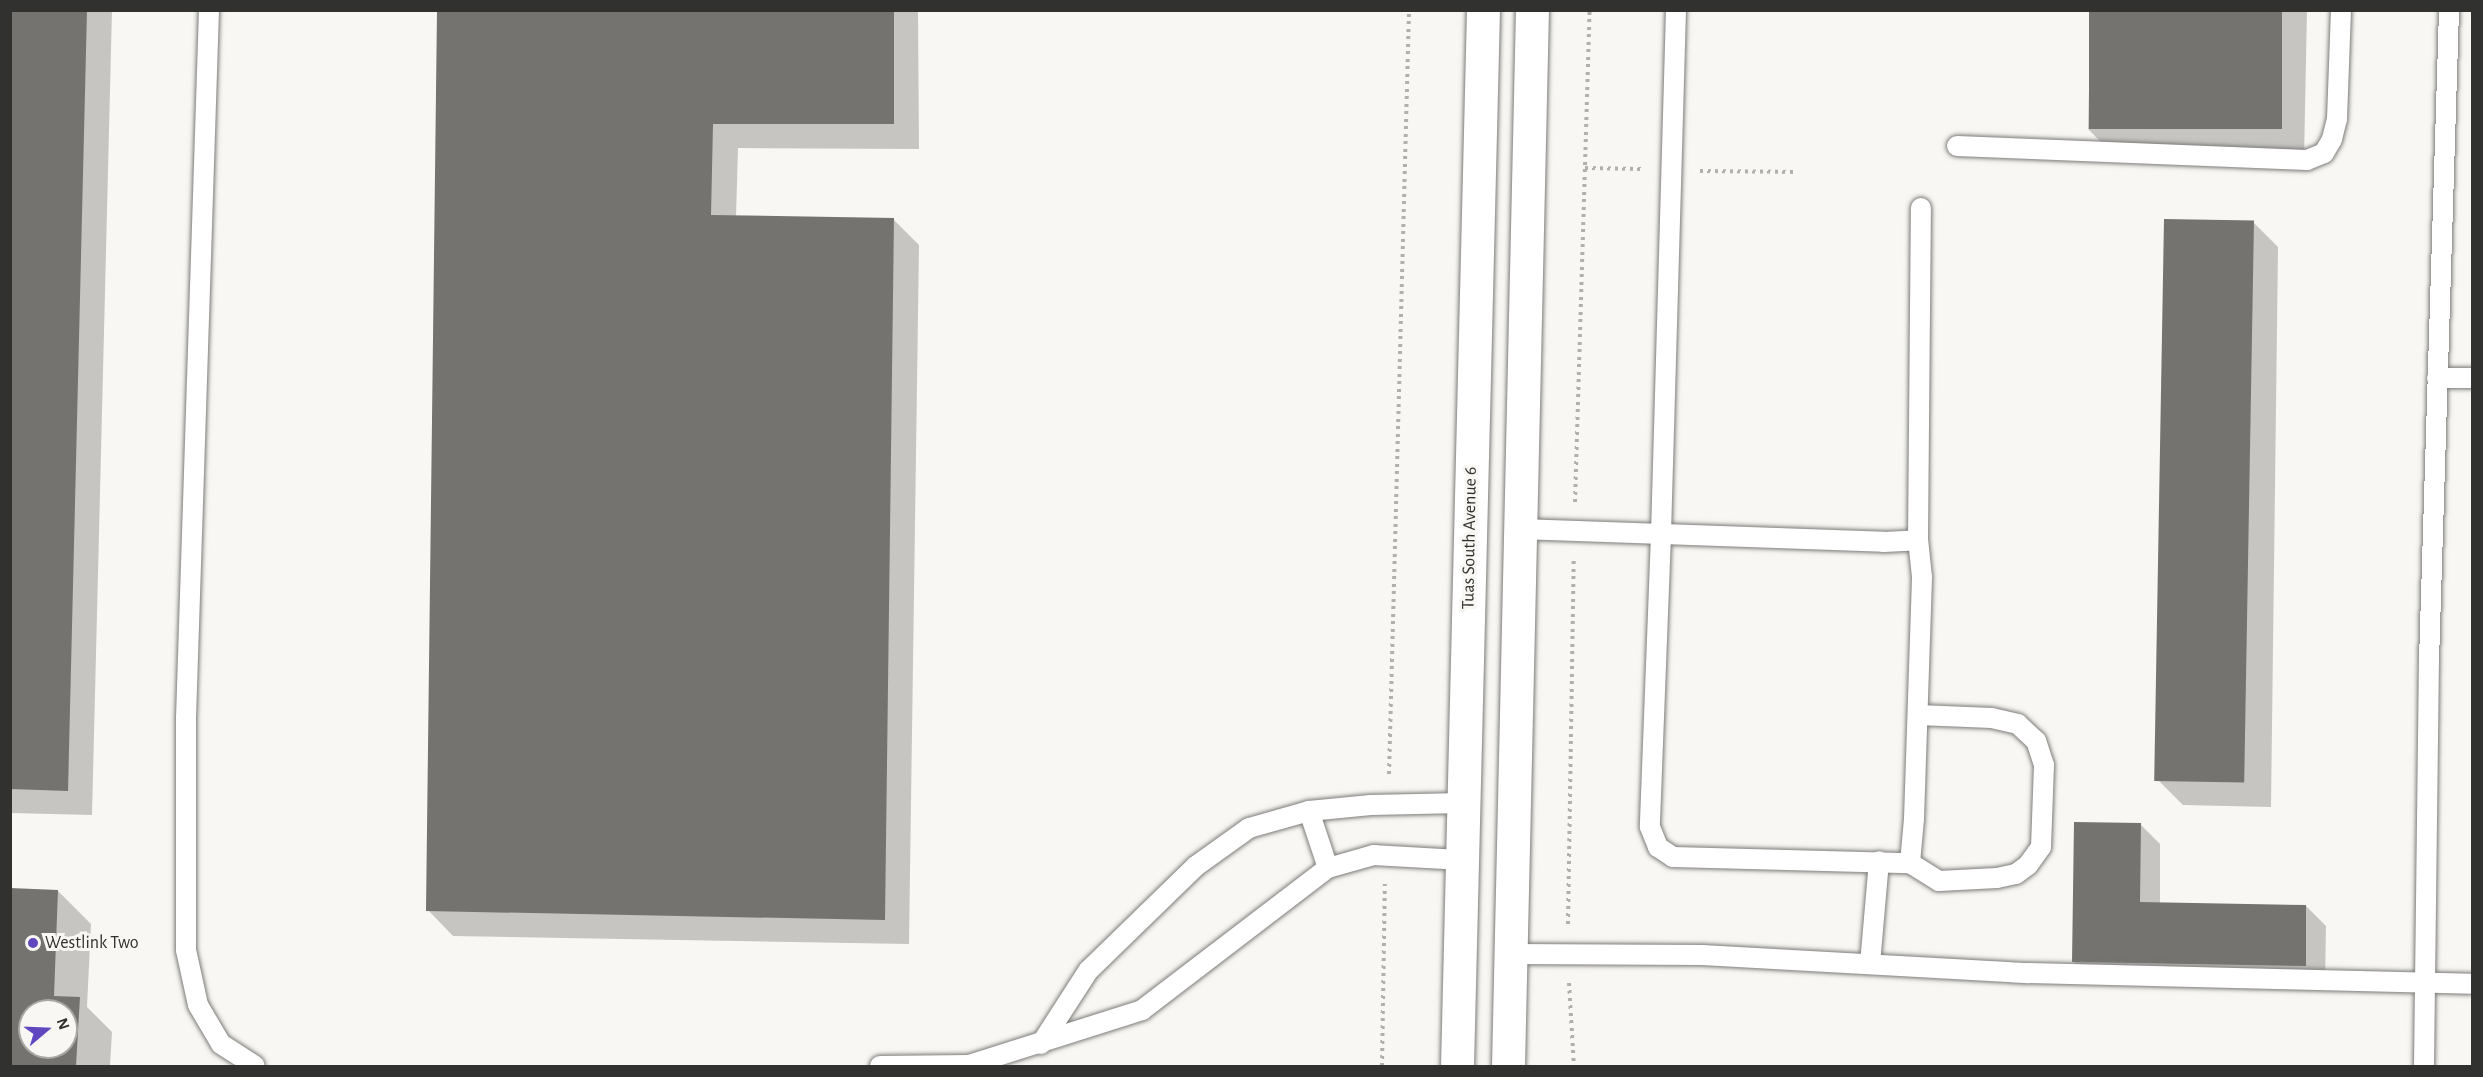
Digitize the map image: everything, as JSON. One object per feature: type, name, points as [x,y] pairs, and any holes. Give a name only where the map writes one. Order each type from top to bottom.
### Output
[{"type":"street","name":"Tuas South Avenue 6","points":[[1457,1066],[1483,10]]},
{"type":"street","points":[[1508,1066],[1532,10]]},
{"type":"lane","points":[[208,10],[186,717],[186,950],[198,1005],[221,1044],[255,1066]]},
{"type":"lane","points":[[1676,10],[1662,535],[1650,827],[1658,847],[1673,857],[1910,863],[1939,881],[1996,878],[2016,874],[2028,865],[2041,847],[2044,765],[2036,741],[2018,724],[1992,718],[1918,715]]},
{"type":"lane","points":[[1957,146],[2307,160],[2324,153],[2332,139],[2337,119],[2341,10]]},
{"type":"lane","points":[[2424,1066],[2423,982],[2448,10]]},
{"type":"lane","points":[[1910,863],[1922,577],[1918,540],[1922,208]]},
{"type":"lane","points":[[2437,378],[2472,378]]},
{"type":"lane","points":[[1520,529],[1884,542],[1918,540]]},
{"type":"lane","points":[[1041,1044],[1088,971],[1196,866],[1249,828],[1309,811],[1388,804],[1463,803]]},
{"type":"lane","points":[[1309,811],[1328,868]]},
{"type":"lane","points":[[880,1066],[969,1065],[1142,1011],[1328,868],[1374,855],[1462,860]]},
{"type":"lane","points":[[1870,964],[1879,861]]},
{"type":"lane","points":[[1511,954],[1702,955],[2029,972],[2472,984]]},
{"type":"path","points":[[1388,804],[1409,10]]},
{"type":"path","points":[[1383,1066],[1386,856]]},
{"type":"building","points":[[10,10],[87,10],[68,791],[10,789]]},
{"type":"building","points":[[437,10],[894,10],[894,124],[713,124],[711,215],[894,218],[885,920],[426,911]]},
{"type":"building","points":[[2089,10],[2282,10],[2282,129],[2089,129]]},
{"type":"building","points":[[2164,219],[2254,221],[2244,782],[2154,781]]},
{"type":"building","points":[[2074,822],[2141,823],[2140,902],[2306,905],[2306,966],[2072,962]]},
{"type":"building","name":"Westlink Two","points":[[10,888],[58,890],[54,996],[80,997],[78,1032],[78,999],[18,999],[18,1059],[76,1059],[76,1066],[10,1066]]},
{"type":"place","name":"Westlink Two","points":[[33,943]]}]
